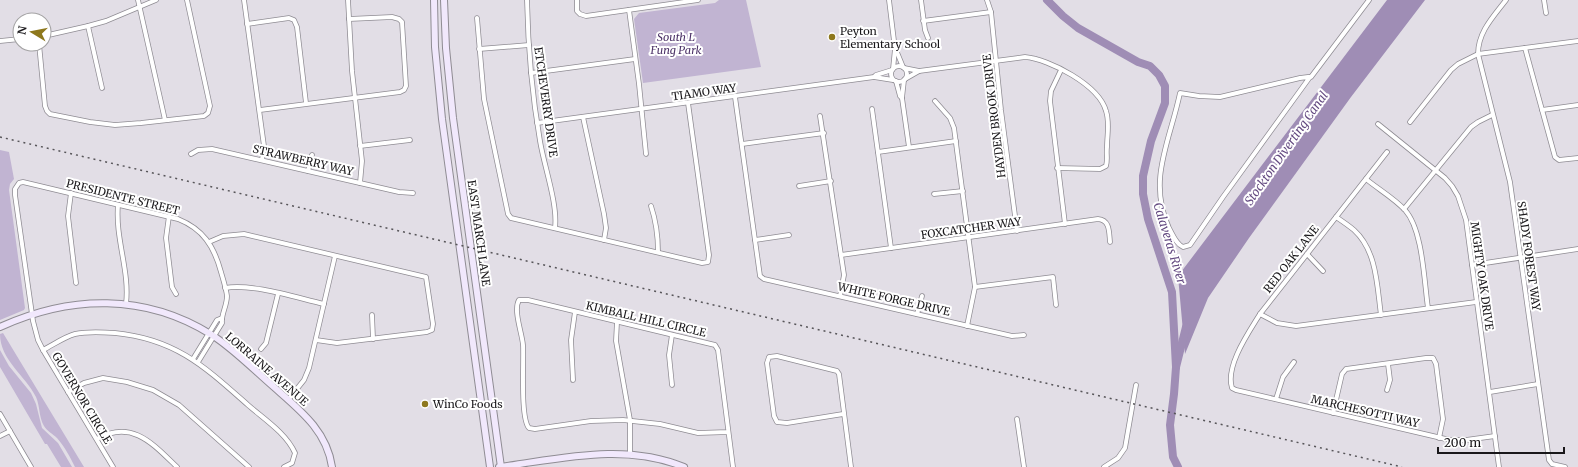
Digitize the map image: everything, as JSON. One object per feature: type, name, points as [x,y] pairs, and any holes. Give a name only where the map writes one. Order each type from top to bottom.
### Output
[{"type":"main road","name":"EAST MARCH LANE","points":[[434,0],[435,47],[442,119],[490,467]]},
{"type":"main road","name":"EAST MARCH LANE","points":[[444,0],[446,48],[453,118],[500,467]]},
{"type":"main road","name":"LORRAINE AVENUE","points":[[0,327],[32,314],[52,308],[100,302],[126,304],[168,314],[186,321],[211,335],[235,352],[304,414],[317,429],[325,445],[332,467]]},
{"type":"main road","points":[[500,467],[589,455],[618,453],[658,459],[684,467]]},
{"type":"street","points":[[138,0],[165,120]]},
{"type":"street","points":[[52,34],[88,26],[124,14],[156,0]]},
{"type":"street","points":[[40,52],[47,112],[50,114],[103,124],[128,124],[204,116],[208,113],[210,106],[187,0]]},
{"type":"street","points":[[244,0],[260,110],[264,146],[262,160]]},
{"type":"street","points":[[348,0],[354,98],[362,170],[360,183]]},
{"type":"street","name":"ETCHEVERRY DRIVE","points":[[527,0],[531,73],[537,123],[555,211],[555,228]]},
{"type":"street","points":[[577,0],[577,11],[582,16],[698,0]]},
{"type":"street","points":[[889,0],[895,49],[893,70],[891,74],[902,98]]},
{"type":"street","points":[[920,0],[923,21],[928,38]]},
{"type":"street","name":"HAYDEN BROOK DRIVE","points":[[987,0],[991,12],[1001,110],[1017,231]]},
{"type":"street","points":[[1310,77],[1220,97],[1180,93],[1161,166],[1159,193],[1164,217],[1177,243],[1184,248],[1190,245],[1310,77],[1369,0]]},
{"type":"street","points":[[1478,54],[1478,45],[1482,32],[1506,0]]},
{"type":"street","points":[[1544,0],[1546,13]]},
{"type":"street","points":[[629,10],[636,59],[646,154]]},
{"type":"street","points":[[923,21],[991,12]]},
{"type":"street","points":[[260,110],[400,92],[404,90],[406,86],[402,22],[399,19],[392,17],[349,19]]},
{"type":"street","points":[[247,24],[289,18],[294,20],[297,27],[306,103]]},
{"type":"street","points":[[477,18],[487,119],[510,217],[702,264],[708,262],[709,255],[688,103]]},
{"type":"street","points":[[88,26],[102,88]]},
{"type":"street","points":[[0,41],[12,40]]},
{"type":"street","points":[[1410,122],[1451,70],[1458,64],[1478,54],[1578,41]]},
{"type":"street","points":[[479,49],[529,45]]},
{"type":"street","points":[[1525,48],[1554,155],[1557,159],[1562,160],[1578,158]]},
{"type":"street","points":[[895,49],[903,67],[907,72],[902,98],[909,147]]},
{"type":"street","name":"SHADY FOREST WAY","points":[[1478,54],[1492,115],[1510,182],[1550,462],[1566,467]]},
{"type":"street","points":[[893,70],[898,66],[919,71],[1025,57],[1047,63],[1090,86],[1098,94],[1104,104],[1109,121],[1107,148],[1108,161],[1106,166],[1100,169],[1057,168]]},
{"type":"street","points":[[531,73],[636,59]]},
{"type":"street","name":"TIAMO WAY","points":[[874,77],[893,70]]},
{"type":"street","points":[[1061,70],[1052,91],[1050,101],[1065,224]]},
{"type":"street","points":[[895,81],[901,82],[919,71]]},
{"type":"street","name":"TIAMO WAY","points":[[537,123],[874,77],[895,81]]},
{"type":"street","points":[[736,97],[755,240],[789,235]]},
{"type":"street","points":[[935,101],[950,118],[954,128],[956,141],[975,287],[967,326]]},
{"type":"street","points":[[1542,110],[1578,105]]},
{"type":"street","points":[[872,109],[891,248]]},
{"type":"street","points":[[1404,209],[1471,127],[1492,115]]},
{"type":"street","points":[[820,116],[824,133],[844,275],[840,296]]},
{"type":"street","points":[[582,117],[604,214],[606,228],[604,240]]},
{"type":"street","name":"MIGHTY OAK DRIVE","points":[[1378,124],[1436,170],[1452,186],[1461,203],[1466,220],[1499,467]]},
{"type":"street","points":[[742,144],[824,133]]},
{"type":"street","points":[[360,146],[410,140]]},
{"type":"street","points":[[878,152],[956,141]]},
{"type":"street","name":"STRAWBERRY WAY","points":[[191,154],[198,150],[212,149],[399,192],[413,193]]},
{"type":"street","name":"RED OAK LANE","points":[[1232,388],[1231,374],[1236,360],[1246,338],[1260,314],[1387,152]]},
{"type":"street","points":[[308,171],[312,154]]},
{"type":"street","points":[[1366,179],[1404,209],[1411,219],[1417,233],[1428,308]]},
{"type":"street","points":[[799,186],[831,181]]},
{"type":"street","name":"PRESIDENTE STREET","points":[[32,314],[15,189],[19,183],[24,182],[118,206],[169,216],[192,226],[204,235],[209,242],[218,262],[225,288],[226,305],[222,318],[217,320],[211,335]]},
{"type":"street","points":[[934,194],[963,191]]},
{"type":"street","points":[[71,193],[68,216],[76,283]]},
{"type":"street","points":[[118,206],[117,220],[127,288],[126,304]]},
{"type":"street","points":[[651,206],[654,214],[658,252]]},
{"type":"street","points":[[169,216],[166,238],[172,287],[176,294]]},
{"type":"street","points":[[1336,217],[1354,231],[1365,243],[1371,256],[1381,315]]},
{"type":"street","name":"FOXCATCHER WAY","points":[[841,255],[1098,219],[1104,220],[1107,224],[1110,242]]},
{"type":"street","points":[[209,242],[223,236],[244,234],[426,277],[433,324],[432,330],[337,343],[316,340]]},
{"type":"street","name":"WHITE FORGE DRIVE","points":[[755,240],[760,276],[764,278],[1012,336],[1024,335]]},
{"type":"street","points":[[1472,265],[1578,249]]},
{"type":"street","points":[[1307,254],[1323,271]]},
{"type":"street","points":[[288,400],[299,387],[307,374],[335,256]]},
{"type":"street","points":[[975,287],[1053,277],[1056,305]]},
{"type":"street","points":[[225,288],[232,286],[250,287],[324,304]]},
{"type":"street","points":[[261,349],[266,343],[278,294]]},
{"type":"street","points":[[918,314],[922,296]]},
{"type":"street","name":"KIMBALL HILL CIRCLE","points":[[523,299],[617,322],[712,344],[717,347],[728,432],[698,433],[660,424],[630,420],[591,421],[532,430],[527,426],[523,386],[523,345],[517,303],[519,300],[523,299]]},
{"type":"street","points":[[1260,314],[1277,322],[1296,326],[1476,302]]},
{"type":"street","points":[[573,380],[571,340],[575,312]]},
{"type":"street","points":[[32,314],[35,330],[43,350]]},
{"type":"street","points":[[372,315],[373,339]]},
{"type":"street","points":[[617,322],[616,341],[630,420],[630,454]]},
{"type":"street","name":"GOVERNOR CIRCLE","points":[[113,467],[43,350],[74,335],[108,333],[131,335],[155,342],[180,352],[198,362],[289,442],[295,453],[295,458],[284,467]]},
{"type":"street","points":[[193,359],[211,335]]},
{"type":"street","points":[[198,362],[211,335]]},
{"type":"street","points":[[672,335],[669,355],[672,385]]},
{"type":"street","points":[[843,414],[787,422],[777,422],[774,416],[767,363],[769,356],[777,356],[837,371],[843,414],[850,467]]},
{"type":"street","points":[[1333,413],[1344,371],[1349,368],[1388,364],[1430,357],[1435,360],[1443,419],[1439,438]]},
{"type":"street","points":[[1276,399],[1283,377],[1294,362]]},
{"type":"street","points":[[1387,390],[1390,380],[1388,364]]},
{"type":"street","points":[[68,392],[84,383],[103,378],[127,382],[153,390],[184,409],[249,467]]},
{"type":"street","points":[[1490,392],[1538,384]]},
{"type":"street","points":[[1104,467],[1114,462],[1123,451],[1127,442],[1136,385]]},
{"type":"street","name":"MARCHESOTTI WAY","points":[[1232,388],[1439,438],[1458,441],[1495,436]]},
{"type":"street","points":[[0,414],[31,467]]},
{"type":"street","points":[[1017,419],[1024,467]]},
{"type":"street","points":[[0,436],[10,431]]},
{"type":"street","points":[[97,439],[114,433],[126,432],[138,435],[154,444],[177,467]]},
{"type":"street","points":[[728,432],[733,467]]},
{"type":"green space","name":"South L Fung Park","points":[[719,0],[746,0],[761,67],[643,83],[634,19],[639,13],[715,3]]},
{"type":"green space","points":[[0,150],[9,152],[14,179],[10,184],[9,190],[25,308],[24,310],[0,320]]},
{"type":"green space","points":[[3,333],[84,467],[75,467],[60,441],[44,426],[36,397],[8,360],[4,352],[0,334]]},
{"type":"green space","points":[[0,350],[9,366],[31,393],[36,404],[42,428],[58,443],[72,467],[61,467],[47,444],[45,444],[0,367]]},
{"type":"water","name":"Stockton Diverting Canal","points":[[1387,0],[1425,0],[1351,97],[1249,238],[1208,298],[1185,354],[1178,276]]},
{"type":"waterway","name":"Calaveras River","points":[[1047,0],[1078,28],[1138,62],[1150,66],[1159,75],[1165,86],[1165,103],[1151,141],[1143,176],[1143,194],[1148,219],[1172,292],[1176,367]]},
{"type":"waterway","name":"Calaveras River","points":[[1178,467],[1173,457],[1170,425],[1176,367],[1186,327]]},
{"type":"railway","points":[[0,137],[1402,467]]},
{"type":"place","name":"Peyton Elementary School","points":[[832,37]]},
{"type":"place","name":"WinCo Foods","points":[[425,404]]}]
